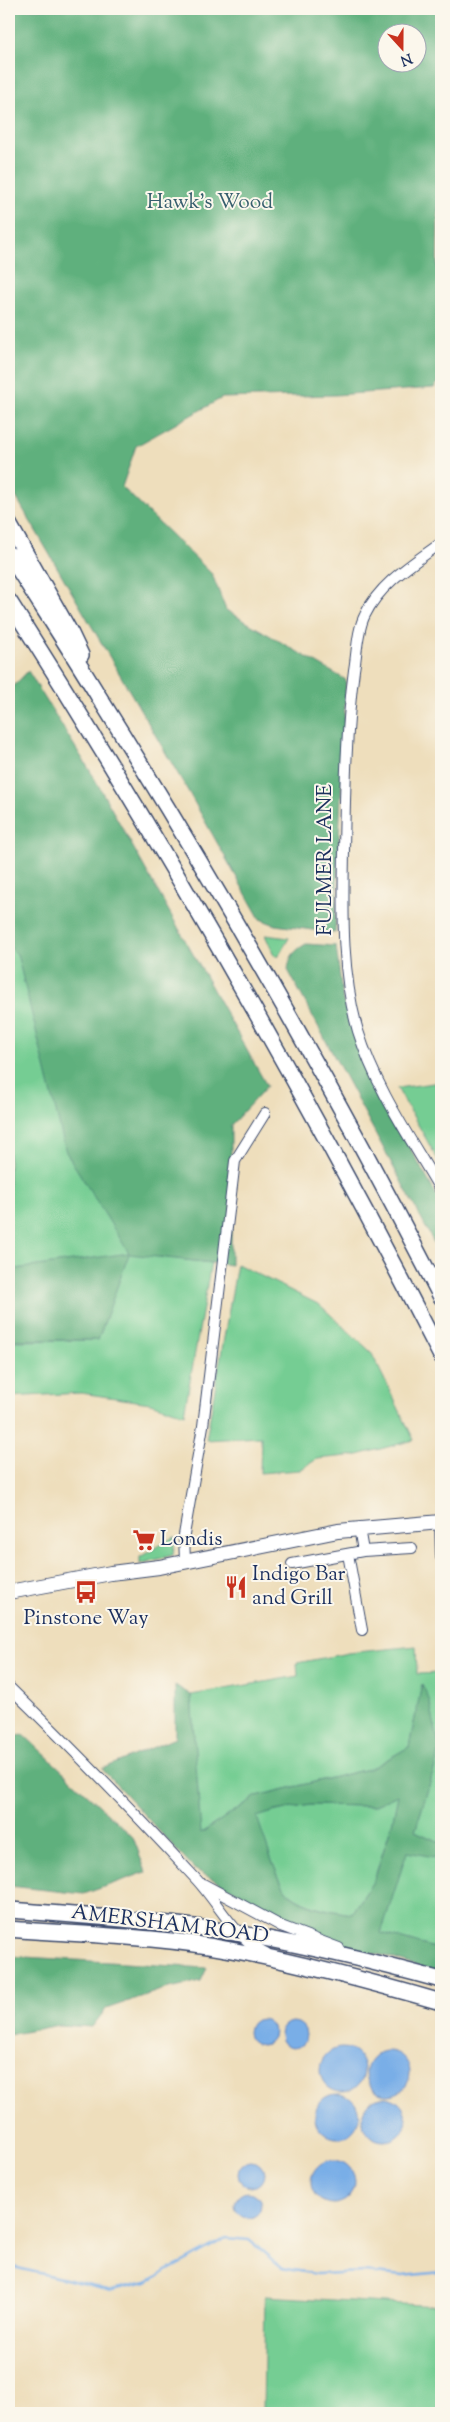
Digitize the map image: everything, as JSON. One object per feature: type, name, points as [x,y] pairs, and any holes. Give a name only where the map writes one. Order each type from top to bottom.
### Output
[{"type":"highway","points":[[9,524],[72,634],[98,695]]},
{"type":"highway","points":[[9,554],[98,695],[235,922],[370,1164],[441,1297]]},
{"type":"highway","points":[[9,601],[81,714],[208,927],[344,1170],[441,1356]]},
{"type":"highway","points":[[9,1910],[135,1920],[241,1934],[368,1959],[441,1980]]},
{"type":"highway","name":"AMERSHAM ROAD","points":[[9,1929],[121,1937],[230,1950],[287,1962],[441,2002]]},
{"type":"main road","points":[[9,1601],[109,1580],[159,1567],[359,1528],[441,1522]]},
{"type":"main road","points":[[9,1592],[111,1573],[159,1567]]},
{"type":"street","name":"FULMER LANE","points":[[441,543],[401,572],[382,591],[364,615],[347,729],[343,911],[347,976],[351,1004],[359,1033],[389,1102],[441,1191]]},
{"type":"street","points":[[185,1562],[184,1535],[203,1426],[236,1161],[265,1113]]},
{"type":"street","points":[[441,1522],[441,1557]]},
{"type":"street","points":[[359,1528],[363,1551]]},
{"type":"street","points":[[292,1564],[363,1551],[412,1548]]},
{"type":"street","points":[[348,1554],[362,1630]]},
{"type":"street","points":[[9,1687],[198,1881],[241,1934],[259,1949],[287,1962]]},
{"type":"street","points":[[198,1881],[281,1926],[368,1959]]},
{"type":"green space","name":"Hawk's Wood","points":[[9,9],[441,9],[437,277],[441,279],[441,379],[434,388],[335,395],[222,398],[136,446],[122,487],[212,574],[226,610],[346,680],[335,933],[275,925],[260,919],[188,791],[9,485]]},
{"type":"green space","points":[[28,671],[92,774],[267,1086],[231,1125],[231,1265],[129,1254],[98,1340],[9,1340],[9,1270],[129,1253],[66,1152],[17,954],[9,946],[9,691]]},
{"type":"green space","points":[[265,935],[289,938],[278,957],[274,955]]},
{"type":"green space","points":[[306,944],[336,946],[343,1001],[357,1045],[380,1095],[441,1203],[441,1256],[288,970],[293,954]]},
{"type":"green space","points":[[9,946],[17,954],[129,1253],[211,1263],[184,1414],[150,1403],[81,1393],[9,1397],[9,1341],[98,1340],[128,1254],[9,1270]]},
{"type":"green space","points":[[441,1082],[441,1165],[397,1088]]},
{"type":"green space","points":[[237,1264],[320,1305],[371,1352],[414,1440],[358,1455],[317,1459],[300,1470],[260,1473],[261,1437],[206,1440]]},
{"type":"green space","points":[[175,1537],[173,1555],[140,1564],[140,1557]]},
{"type":"green space","points":[[416,1646],[417,1674],[441,1673],[441,1843],[415,1831],[440,1750],[422,1685],[409,1747],[372,1768],[257,1796],[200,1834],[191,1695],[298,1676],[297,1663],[348,1653]]},
{"type":"green space","points":[[422,1684],[429,1699],[440,1750],[415,1831],[441,1843],[440,1858],[407,1852],[381,1933],[441,1950],[441,1974],[385,1956],[351,1949],[287,1919],[194,1869],[102,1769],[175,1738],[175,1685],[191,1695],[201,1833],[257,1796],[372,1768],[409,1747]],"holes":[[[398,1795],[392,1824],[374,1880],[352,1914],[306,1903],[297,1899],[284,1887],[269,1854],[257,1817],[276,1811],[310,1805],[373,1806]]]},
{"type":"green space","points":[[24,1735],[133,1837],[146,1872],[84,1894],[9,1886],[9,1737]]},
{"type":"green space","points":[[399,1794],[392,1824],[374,1880],[352,1914],[306,1903],[284,1887],[272,1862],[256,1817],[276,1811],[310,1805],[373,1806]]},
{"type":"green space","points":[[407,1851],[439,1858],[441,1851],[441,1950],[381,1933]]},
{"type":"green space","points":[[9,1956],[207,1968],[201,1981],[161,1990],[106,2009],[92,2027],[59,2025],[9,2035]]},
{"type":"green space","points":[[265,2296],[437,2306],[441,2316],[441,2404],[438,2413],[263,2413]]},
{"type":"water","points":[[261,2019],[270,2023],[274,2032],[270,2041],[261,2045],[252,2041],[248,2032],[252,2023]]},
{"type":"water","points":[[293,2022],[302,2026],[306,2035],[302,2044],[293,2048],[284,2044],[280,2035],[284,2026]]},
{"type":"water","points":[[338,2048],[346,2048],[358,2054],[364,2070],[358,2086],[346,2092],[338,2092],[326,2086],[320,2074],[320,2066],[326,2054]]},
{"type":"water","points":[[384,2051],[392,2051],[404,2057],[410,2073],[404,2089],[392,2095],[384,2095],[372,2089],[366,2077],[366,2069],[372,2057]]},
{"type":"water","points":[[333,2094],[341,2094],[353,2100],[359,2116],[353,2132],[341,2138],[333,2138],[321,2132],[315,2120],[315,2112],[321,2100]]},
{"type":"water","points":[[380,2097],[388,2097],[400,2103],[406,2119],[400,2135],[388,2141],[380,2141],[368,2135],[362,2123],[362,2115],[368,2103]]},
{"type":"water","points":[[329,2160],[337,2160],[349,2166],[355,2182],[349,2198],[337,2204],[329,2204],[317,2198],[311,2186],[311,2178],[317,2166]]},
{"type":"water","points":[[251,2161],[260,2165],[264,2174],[260,2183],[251,2187],[242,2183],[238,2174],[242,2165]]},
{"type":"water","points":[[248,2192],[257,2196],[261,2205],[257,2214],[248,2218],[239,2214],[235,2205],[239,2196]]},
{"type":"waterway","points":[[9,2266],[112,2290],[147,2282],[226,2238],[249,2240],[282,2268],[316,2274],[364,2272],[403,2276],[441,2272]]},
{"type":"place","name":"Londis","points":[[144,1540]]},
{"type":"place","name":"Indigo Bar and Grill","points":[[236,1587]]},
{"type":"place","name":"Pinstone Way","points":[[86,1592]]}]
